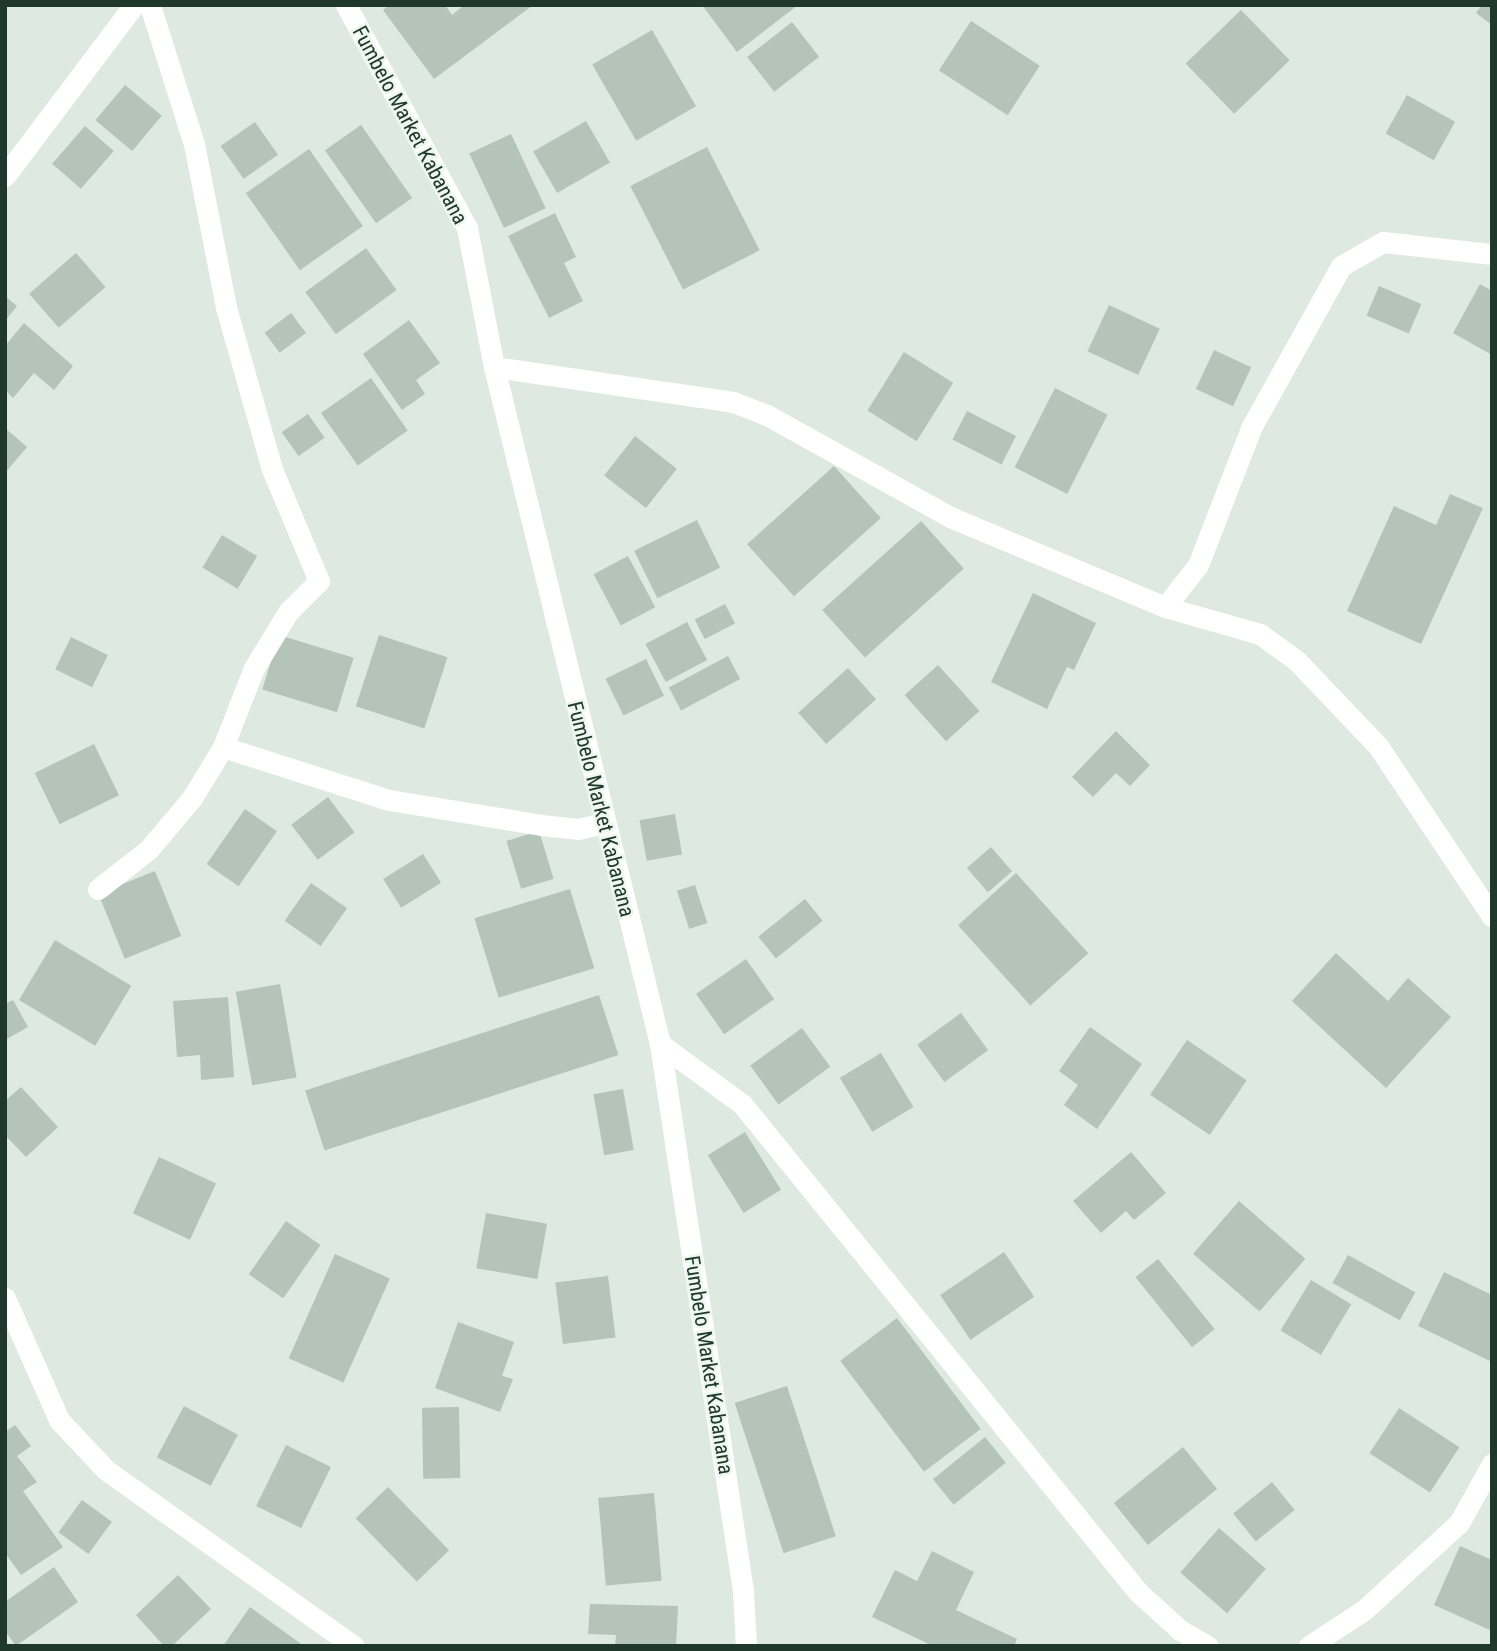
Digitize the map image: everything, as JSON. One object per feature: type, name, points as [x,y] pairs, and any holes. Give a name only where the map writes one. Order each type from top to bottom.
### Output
[{"type":"street","points":[[5,176],[134,5]]},
{"type":"street","points":[[98,889],[149,849],[192,798],[223,747],[254,668],[288,611],[320,581],[272,469],[226,307],[194,144],[150,5]]},
{"type":"street","name":"Fumbelo Market Kabanana","points":[[346,5],[467,228],[494,367],[603,823],[660,1044],[743,1591],[746,1646]]},
{"type":"street","points":[[1165,607],[1198,565],[1252,426],[1341,266],[1383,242],[1492,254]]},
{"type":"street","points":[[494,367],[733,402],[767,415],[950,517],[1165,607],[1260,634],[1297,661],[1378,746],[1492,916]]},
{"type":"street","points":[[223,747],[389,800],[578,829],[603,823]]},
{"type":"street","points":[[660,1044],[742,1104],[1138,1592],[1180,1630],[1208,1646]]},
{"type":"street","points":[[5,1298],[59,1420],[106,1470],[354,1646]]},
{"type":"street","points":[[1309,1646],[1364,1611],[1459,1523],[1492,1464]]},
{"type":"building","points":[[389,5],[445,5],[452,15],[464,5],[533,5],[434,79],[383,10]]},
{"type":"building","points":[[702,5],[798,5],[737,52]]},
{"type":"building","points":[[1482,5],[1492,5],[1492,25],[1476,13]]},
{"type":"building","points":[[1241,10],[1290,60],[1234,114],[1186,63]]},
{"type":"building","points":[[971,21],[1040,66],[1008,115],[939,70]]},
{"type":"building","points":[[792,22],[819,57],[774,92],[747,57]]},
{"type":"building","points":[[652,30],[696,106],[636,141],[592,64]]},
{"type":"building","points":[[125,85],[162,116],[132,151],[95,120]]},
{"type":"building","points":[[1407,95],[1455,122],[1434,160],[1386,133]]},
{"type":"building","points":[[586,121],[610,163],[557,193],[533,152]]},
{"type":"building","points":[[255,122],[278,155],[244,179],[221,146]]},
{"type":"building","points":[[361,125],[412,198],[376,223],[325,150]]},
{"type":"building","points":[[85,126],[114,151],[81,189],[52,164]]},
{"type":"building","points":[[511,134],[546,208],[504,228],[469,153]]},
{"type":"building","points":[[707,147],[760,250],[683,289],[630,186]]},
{"type":"building","points":[[309,149],[363,226],[300,270],[246,193]]},
{"type":"building","points":[[555,213],[576,257],[564,263],[583,301],[549,318],[508,236]]},
{"type":"building","points":[[366,248],[397,290],[336,334],[305,292]]},
{"type":"building","points":[[76,253],[106,287],[59,328],[29,294]]},
{"type":"building","points":[[1480,284],[1492,291],[1492,355],[1453,333]]},
{"type":"building","points":[[1379,286],[1421,304],[1409,333],[1366,315]]},
{"type":"building","points":[[5,296],[17,306],[5,321]]},
{"type":"building","points":[[1109,305],[1160,329],[1138,375],[1087,351]]},
{"type":"building","points":[[291,313],[306,333],[280,353],[265,333]]},
{"type":"building","points":[[409,320],[440,363],[416,380],[425,394],[402,410],[363,354]]},
{"type":"building","points":[[24,323],[73,366],[54,390],[34,373],[13,398],[5,390],[5,346]]},
{"type":"building","points":[[1214,350],[1251,367],[1233,406],[1196,389]]},
{"type":"building","points":[[904,352],[953,383],[917,441],[867,411]]},
{"type":"building","points":[[371,378],[408,430],[358,465],[321,413]]},
{"type":"building","points":[[1055,388],[1108,415],[1067,494],[1015,467]]},
{"type":"building","points":[[967,411],[1016,436],[1001,464],[952,440]]},
{"type":"building","points":[[308,414],[325,438],[298,456],[282,432]]},
{"type":"building","points":[[5,428],[27,447],[5,473]]},
{"type":"building","points":[[635,436],[677,469],[646,508],[604,475]]},
{"type":"building","points":[[834,466],[881,518],[794,596],[747,544]]},
{"type":"building","points":[[1450,494],[1483,508],[1421,644],[1347,611],[1394,506],[1436,525]]},
{"type":"building","points":[[697,520],[720,568],[657,598],[634,551]]},
{"type":"building","points":[[921,521],[964,569],[865,658],[822,610]]},
{"type":"building","points":[[222,535],[257,556],[238,589],[202,568]]},
{"type":"building","points":[[628,556],[655,607],[621,626],[594,574]]},
{"type":"building","points":[[1033,593],[1096,623],[1074,670],[1067,667],[1047,709],[991,682]]},
{"type":"building","points":[[725,604],[735,624],[705,639],[695,619]]},
{"type":"building","points":[[687,622],[707,660],[666,682],[646,644]]},
{"type":"building","points":[[279,635],[354,658],[337,712],[262,690]]},
{"type":"building","points":[[379,635],[447,657],[424,729],[356,706]]},
{"type":"building","points":[[71,637],[108,655],[92,687],[55,669]]},
{"type":"building","points":[[728,656],[740,679],[681,710],[669,687]]},
{"type":"building","points":[[646,659],[664,696],[624,716],[606,679]]},
{"type":"building","points":[[938,665],[979,711],[946,741],[905,695]]},
{"type":"building","points":[[848,668],[876,699],[826,744],[798,713]]},
{"type":"building","points":[[1116,731],[1150,765],[1130,786],[1116,773],[1093,797],[1072,777]]},
{"type":"building","points":[[94,744],[119,795],[60,824],[35,773]]},
{"type":"building","points":[[328,797],[354,832],[318,860],[291,825]]},
{"type":"building","points":[[245,809],[277,831],[239,886],[207,864]]},
{"type":"building","points":[[675,814],[682,854],[647,861],[640,820]]},
{"type":"building","points":[[539,831],[554,879],[521,889],[506,841]]},
{"type":"building","points":[[991,847],[1012,871],[988,892],[967,868]]},
{"type":"building","points":[[423,854],[441,883],[401,908],[383,879]]},
{"type":"building","points":[[155,871],[181,936],[125,959],[98,894]]},
{"type":"building","points":[[1016,873],[1088,953],[1030,1005],[958,925]]},
{"type":"building","points":[[311,883],[347,908],[321,946],[285,921]]},
{"type":"building","points":[[695,885],[707,923],[689,929],[677,891]]},
{"type":"building","points":[[570,889],[594,968],[499,998],[474,918]]},
{"type":"building","points":[[805,899],[823,921],[776,959],[758,937]]},
{"type":"building","points":[[55,940],[131,986],[95,1046],[19,1000]]},
{"type":"building","points":[[1336,953],[1388,1001],[1408,978],[1451,1017],[1386,1088],[1292,1001]]},
{"type":"building","points":[[746,959],[774,999],[724,1034],[696,994]]},
{"type":"building","points":[[280,984],[296,1078],[252,1085],[236,992]]},
{"type":"building","points":[[599,995],[618,1055],[325,1150],[305,1090]]},
{"type":"building","points":[[228,997],[234,1077],[201,1080],[200,1055],[177,1057],[173,1001]]},
{"type":"building","points":[[13,1000],[28,1027],[5,1040],[5,1004]]},
{"type":"building","points":[[961,1013],[988,1050],[944,1082],[917,1045]]},
{"type":"building","points":[[1090,1027],[1142,1064],[1097,1129],[1064,1105],[1078,1085],[1059,1071]]},
{"type":"building","points":[[802,1028],[830,1067],[778,1104],[750,1066]]},
{"type":"building","points":[[1187,1040],[1247,1080],[1210,1135],[1150,1095]]},
{"type":"building","points":[[881,1053],[913,1107],[872,1132],[840,1078]]},
{"type":"building","points":[[21,1087],[58,1127],[26,1157],[5,1135],[5,1101]]},
{"type":"building","points":[[623,1089],[634,1150],[604,1155],[593,1094]]},
{"type":"building","points":[[745,1132],[781,1190],[744,1213],[708,1155]]},
{"type":"building","points":[[1131,1152],[1166,1193],[1134,1220],[1126,1211],[1101,1233],[1073,1201]]},
{"type":"building","points":[[159,1157],[216,1184],[190,1240],[133,1213]]},
{"type":"building","points":[[1239,1201],[1305,1259],[1259,1312],[1193,1254]]},
{"type":"building","points":[[486,1213],[547,1224],[537,1279],[476,1268]]},
{"type":"building","points":[[286,1221],[320,1245],[283,1298],[249,1274]]},
{"type":"building","points":[[1004,1252],[1034,1297],[970,1340],[940,1295]]},
{"type":"building","points":[[335,1254],[390,1278],[343,1383],[289,1358]]},
{"type":"building","points":[[1348,1255],[1415,1292],[1400,1320],[1332,1283]]},
{"type":"building","points":[[1158,1259],[1215,1329],[1192,1347],[1135,1277]]},
{"type":"building","points":[[1444,1272],[1492,1295],[1492,1362],[1418,1326]]},
{"type":"building","points":[[608,1276],[616,1338],[563,1344],[555,1282]]},
{"type":"building","points":[[1311,1280],[1351,1304],[1321,1355],[1281,1331]]},
{"type":"building","points":[[897,1318],[981,1429],[924,1472],[840,1361]]},
{"type":"building","points":[[458,1322],[514,1342],[502,1376],[513,1379],[500,1412],[435,1388]]},
{"type":"building","points":[[787,1386],[836,1536],[784,1553],[735,1403]]},
{"type":"building","points":[[184,1406],[238,1435],[211,1486],[157,1457]]},
{"type":"building","points":[[459,1407],[460,1478],[423,1479],[422,1408]]},
{"type":"building","points":[[1399,1408],[1459,1447],[1430,1493],[1370,1453]]},
{"type":"building","points":[[15,1425],[31,1446],[17,1456],[37,1482],[23,1491],[63,1547],[21,1575],[5,1553],[5,1432]]},
{"type":"building","points":[[985,1437],[1006,1463],[954,1505],[933,1479]]},
{"type":"building","points":[[286,1445],[331,1467],[301,1528],[256,1506]]},
{"type":"building","points":[[1183,1447],[1217,1489],[1148,1545],[1114,1503]]},
{"type":"building","points":[[1272,1482],[1295,1510],[1256,1541],[1233,1513]]},
{"type":"building","points":[[388,1487],[449,1550],[417,1582],[356,1518]]},
{"type":"building","points":[[654,1493],[662,1581],[606,1586],[598,1498]]},
{"type":"building","points":[[82,1500],[112,1522],[88,1554],[58,1532]]},
{"type":"building","points":[[1219,1528],[1266,1569],[1227,1613],[1180,1573]]},
{"type":"building","points":[[1460,1546],[1492,1560],[1492,1631],[1434,1605]]},
{"type":"building","points":[[932,1551],[974,1572],[956,1610],[1017,1639],[1014,1646],[933,1646],[872,1617],[895,1570],[917,1581]]},
{"type":"building","points":[[54,1567],[78,1602],[16,1646],[5,1631],[5,1602]]},
{"type":"building","points":[[178,1575],[211,1609],[172,1646],[164,1646],[136,1615]]},
{"type":"building","points":[[590,1604],[678,1606],[676,1646],[615,1646],[616,1635],[588,1634]]},
{"type":"building","points":[[250,1607],[304,1646],[223,1646]]}]
